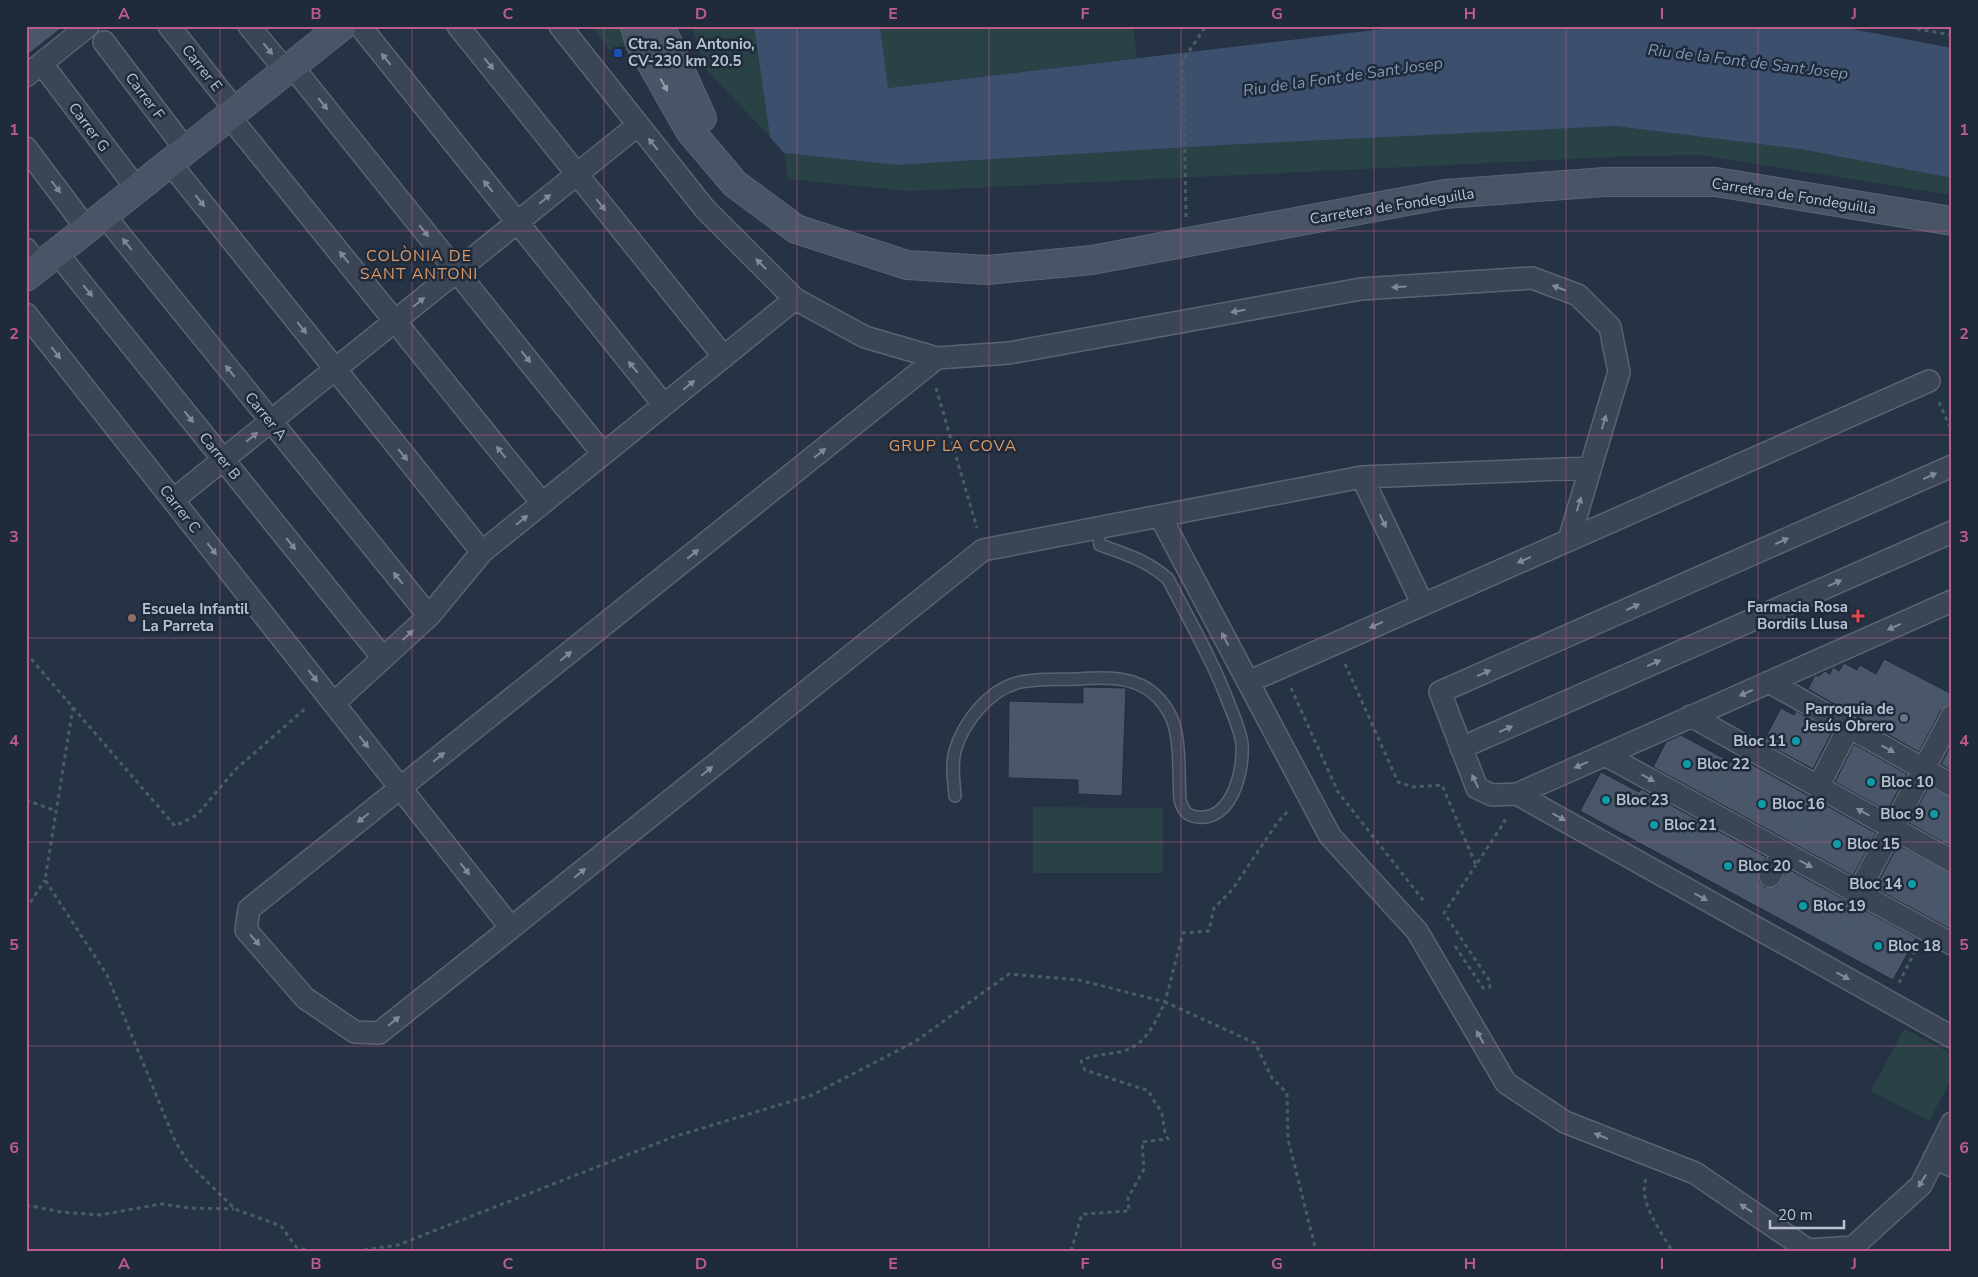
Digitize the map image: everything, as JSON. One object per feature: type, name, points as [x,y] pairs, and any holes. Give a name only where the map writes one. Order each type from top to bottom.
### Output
[{"type":"main road","points":[[37,261],[96,222],[342,26]]},
{"type":"main road","name":"Carretera de Fondeguilla","points":[[635,26],[639,41],[690,131],[734,184],[796,229],[906,265],[988,270],[1092,260],[1446,194],[1605,182],[1716,182],[1952,221]]},
{"type":"main road","name":"Carretera de Fondeguilla","points":[[660,26],[703,120],[743,170],[837,241]]},
{"type":"street","points":[[34,70],[88,26]]},
{"type":"street","name":"Carrer E","points":[[169,26],[232,113],[395,321],[542,503]]},
{"type":"street","points":[[249,26],[289,68],[457,271],[603,454]]},
{"type":"street","points":[[360,26],[664,405]]},
{"type":"street","points":[[458,26],[724,357]]},
{"type":"street","points":[[560,26],[705,209],[795,299],[865,337],[938,358],[1009,353],[1362,289],[1532,278],[1578,295],[1610,327],[1619,372],[1569,540]]},
{"type":"street","name":"Carrer F","points":[[104,42],[178,157],[335,370],[482,552]]},
{"type":"street","name":"Carrer G","points":[[34,70],[137,190]]},
{"type":"street","points":[[173,500],[638,125]]},
{"type":"street","name":"Carrer A","points":[[26,148],[96,222],[271,421],[429,616]]},
{"type":"street","name":"Carrer B","points":[[37,261],[223,460],[383,658]]},
{"type":"street","points":[[330,698],[383,658],[429,616],[482,552],[795,299]]},
{"type":"street","name":"Carrer C","points":[[26,314],[511,928]]},
{"type":"street","points":[[938,358],[249,909],[246,930],[305,998],[355,1032],[379,1033],[983,550],[1362,477],[1590,468]]},
{"type":"street","points":[[1248,682],[1930,380]]},
{"type":"street","points":[[1949,610],[1769,682],[1517,794],[1492,795],[1476,788],[1440,692],[1952,466]]},
{"type":"street","points":[[1362,477],[1423,605]]},
{"type":"street","points":[[1160,516],[1330,836],[1417,931],[1506,1083],[1565,1122],[1695,1173],[1808,1250],[1853,1247],[1921,1185],[1943,1162],[1952,1122]]},
{"type":"street","points":[[1461,748],[1952,532]]},
{"type":"street","points":[[1769,682],[1952,785]]},
{"type":"street","points":[[1691,716],[1952,861]]},
{"type":"street","points":[[1858,893],[1952,716]]},
{"type":"street","points":[[1818,786],[1849,727]]},
{"type":"street","points":[[1605,755],[1952,944]]},
{"type":"street","points":[[1517,794],[1952,1037]]},
{"type":"street","points":[[1770,876],[1783,852]]},
{"type":"lane","points":[[956,796],[952,772],[955,752],[962,734],[976,713],[1001,690],[1016,683],[1032,681],[1110,677],[1124,678],[1142,685],[1168,710],[1175,726],[1180,800],[1184,811],[1191,816],[1210,816],[1220,810],[1229,800],[1240,772],[1242,744],[1220,681],[1168,579],[1154,567],[1138,558],[1100,545],[1097,528]]},
{"type":"path","points":[[1186,243],[1183,60],[1206,26]]},
{"type":"path","points":[[1901,26],[1952,35]]},
{"type":"path","points":[[938,358],[932,375],[983,550]]},
{"type":"path","points":[[1930,380],[1952,431]]},
{"type":"path","points":[[1336,643],[1398,782],[1413,787],[1442,785],[1476,865]]},
{"type":"path","points":[[26,653],[175,826],[197,815],[234,770],[330,698]]},
{"type":"path","points":[[1281,667],[1338,792],[1426,904]]},
{"type":"path","points":[[26,909],[44,880],[73,707]]},
{"type":"path","points":[[1783,852],[1818,786]]},
{"type":"path","points":[[1071,1251],[1082,1214],[1129,1210],[1128,1198],[1144,1169],[1142,1142],[1168,1139],[1163,1132],[1161,1112],[1154,1104],[1149,1091],[1085,1070],[1081,1061],[1090,1056],[1125,1051],[1143,1040],[1165,1002],[1183,933],[1209,931],[1214,908],[1232,890],[1277,823],[1306,792]]},
{"type":"path","points":[[1452,942],[1483,988],[1490,987],[1489,980],[1444,913],[1505,821],[1479,805],[1485,792]]},
{"type":"path","points":[[26,800],[56,811]]},
{"type":"path","points":[[44,880],[107,975],[175,1141],[189,1164],[235,1208]]},
{"type":"path","points":[[1821,964],[1858,893]]},
{"type":"path","points":[[1889,1002],[1926,930]]},
{"type":"path","points":[[356,1251],[398,1245],[673,1137],[812,1095],[916,1041],[1009,974],[1079,980],[1165,1002],[1255,1043],[1272,1078],[1287,1093],[1288,1139],[1316,1251]]},
{"type":"path","points":[[1654,1158],[1643,1189],[1649,1208],[1672,1251]]},
{"type":"path","points":[[26,1206],[61,1212],[100,1214],[161,1204],[190,1208],[235,1208],[281,1226],[296,1247],[308,1251]]},
{"type":"green space","points":[[591,26],[633,26],[639,41],[610,50]]},
{"type":"green space","points":[[692,26],[754,26],[770,137],[704,67]]},
{"type":"green space","points":[[880,26],[1133,26],[1137,58],[887,88]]},
{"type":"green space","points":[[1615,126],[1800,149],[1952,178],[1952,195],[1700,155],[1634,156],[908,191],[788,179],[784,153],[897,165],[1224,145]]},
{"type":"green space","points":[[1033,807],[1163,808],[1163,873],[1033,873]]},
{"type":"green space","points":[[1904,1029],[1952,1054],[1952,1078],[1929,1121],[1871,1091]]},
{"type":"water","name":"Riu de la Font de Sant Josep","points":[[754,26],[880,26],[888,88],[1408,26],[1836,26],[1952,48],[1952,178],[1800,149],[1615,126],[1224,145],[897,165],[784,153],[770,137]]},
{"type":"building","points":[[26,26],[64,26],[26,56]]},
{"type":"building","name":"Parroquia de Jesús Obrero","points":[[1884,659],[1952,694],[1952,704],[1941,710],[1919,752],[1808,689],[1815,675],[1819,676],[1825,671],[1830,674],[1833,667],[1839,671],[1844,663],[1857,670],[1860,665],[1876,674]]},
{"type":"building","points":[[1083,687],[1126,688],[1122,796],[1078,794],[1078,780],[1008,778],[1009,701],[1083,703]]},
{"type":"building","name":"Bloc 11","points":[[1781,708],[1794,715],[1796,711],[1832,732],[1813,769],[1763,742]]},
{"type":"building","points":[[1681,735],[1747,771],[1751,764],[1876,833],[1853,876],[1653,767],[1666,742]]},
{"type":"building","points":[[1952,743],[1952,771],[1941,764]]},
{"type":"building","name":"Bloc 10","points":[[1854,744],[1907,774],[1887,811],[1835,782]]},
{"type":"building","points":[[1601,772],[1639,792],[1641,789],[1766,857],[1758,876],[1759,882],[1764,887],[1777,886],[1788,869],[1916,938],[1893,980],[1580,811]]},
{"type":"building","name":"Bloc 9","points":[[1929,786],[1952,797],[1952,847],[1909,823]]},
{"type":"building","name":"Bloc 14","points":[[1898,845],[1952,873],[1952,930],[1875,888]]},
{"type":"place","name":"Ctra. San Antonio, CV-230 km 20.5","points":[[618,53]]},
{"type":"place","name":"Farmacia Rosa Bordils Llusa","points":[[1858,616]]},
{"type":"place","name":"Escuela Infantil La Parreta","points":[[132,618]]},
{"type":"place","name":"Parroquia de Jesús Obrero","points":[[1904,718]]},
{"type":"place","name":"Bloc 11","points":[[1796,741]]},
{"type":"place","name":"Bloc 22","points":[[1687,764]]},
{"type":"place","name":"Bloc 10","points":[[1871,782]]},
{"type":"place","name":"Bloc 23","points":[[1606,800]]},
{"type":"place","name":"Bloc 16","points":[[1762,804]]},
{"type":"place","name":"Bloc 9","points":[[1934,814]]},
{"type":"place","name":"Bloc 21","points":[[1654,825]]},
{"type":"place","name":"Bloc 15","points":[[1837,844]]},
{"type":"place","name":"Bloc 20","points":[[1728,866]]},
{"type":"place","name":"Bloc 14","points":[[1912,884]]},
{"type":"place","name":"Bloc 19","points":[[1803,906]]},
{"type":"place","name":"Bloc 18","points":[[1878,946]]},
{"type":"district","name":"COLÒNIA DE SANT ANTONI","points":[[419,265]]},
{"type":"district","name":"GRUP LA COVA","points":[[953,446]]}]
